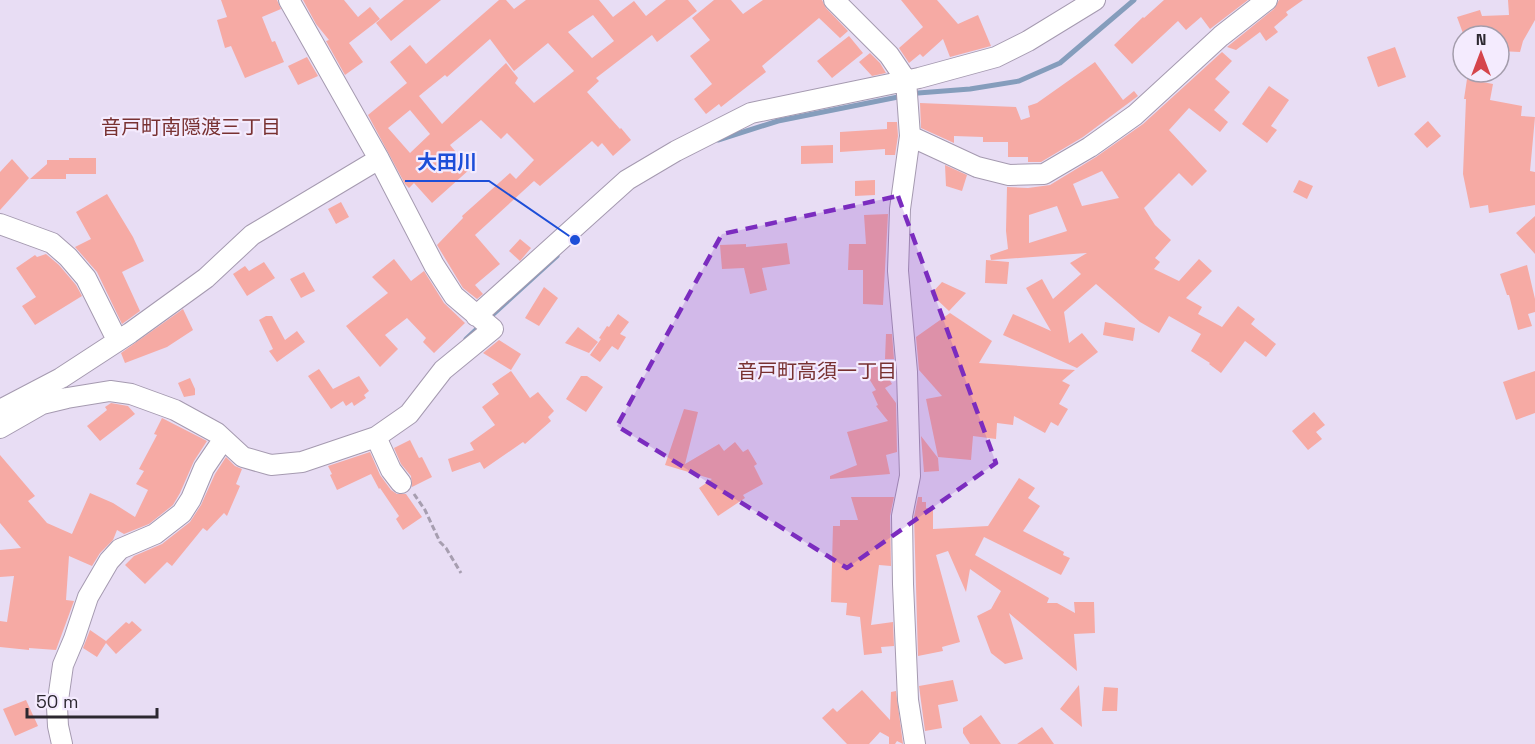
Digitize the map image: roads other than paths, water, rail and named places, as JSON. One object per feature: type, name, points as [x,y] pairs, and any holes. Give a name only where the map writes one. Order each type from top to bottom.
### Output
[{"type":"street","points":[[0,428],[42,404],[110,391],[130,394],[175,410],[218,433],[243,457],[271,465],[302,462],[376,436],[410,414],[443,370],[493,329],[454,296],[434,265],[379,159],[289,0]]},
{"type":"street","points":[[834,0],[889,55],[906,80],[910,136],[900,209],[898,272],[907,372],[910,476],[902,516],[903,584],[908,700],[915,744]]},
{"type":"street","points":[[476,316],[627,180],[676,151],[751,113],[919,78],[996,57],[1028,41],[1095,0]]},
{"type":"street","points":[[910,136],[977,166],[1009,175],[1044,174],[1090,147],[1135,115],[1221,36],[1267,0]]},
{"type":"street","points":[[0,410],[61,378],[130,333],[206,278],[252,235],[379,159]]},
{"type":"street","points":[[0,224],[52,243],[68,257],[86,278],[117,340]]},
{"type":"street","points":[[376,436],[391,470],[401,483]]},
{"type":"street","points":[[62,744],[57,707],[63,665],[75,639],[88,597],[109,561],[120,549],[155,534],[182,513],[191,499],[204,468],[224,440]]},
{"type":"waterway","points":[[718,140],[778,121],[918,93],[970,89],[1019,81],[1060,63],[1134,0]]},
{"type":"waterway","points":[[488,319],[557,256]]},
{"type":"waterway","points":[[466,339],[481,325]]},
{"type":"place","name":"大田川","points":[[575,240]]},
{"type":"district","name":"音戸町南隠渡三丁目","points":[[191,127]]},
{"type":"district","name":"音戸町高須一丁目","points":[[817,371]]}]
